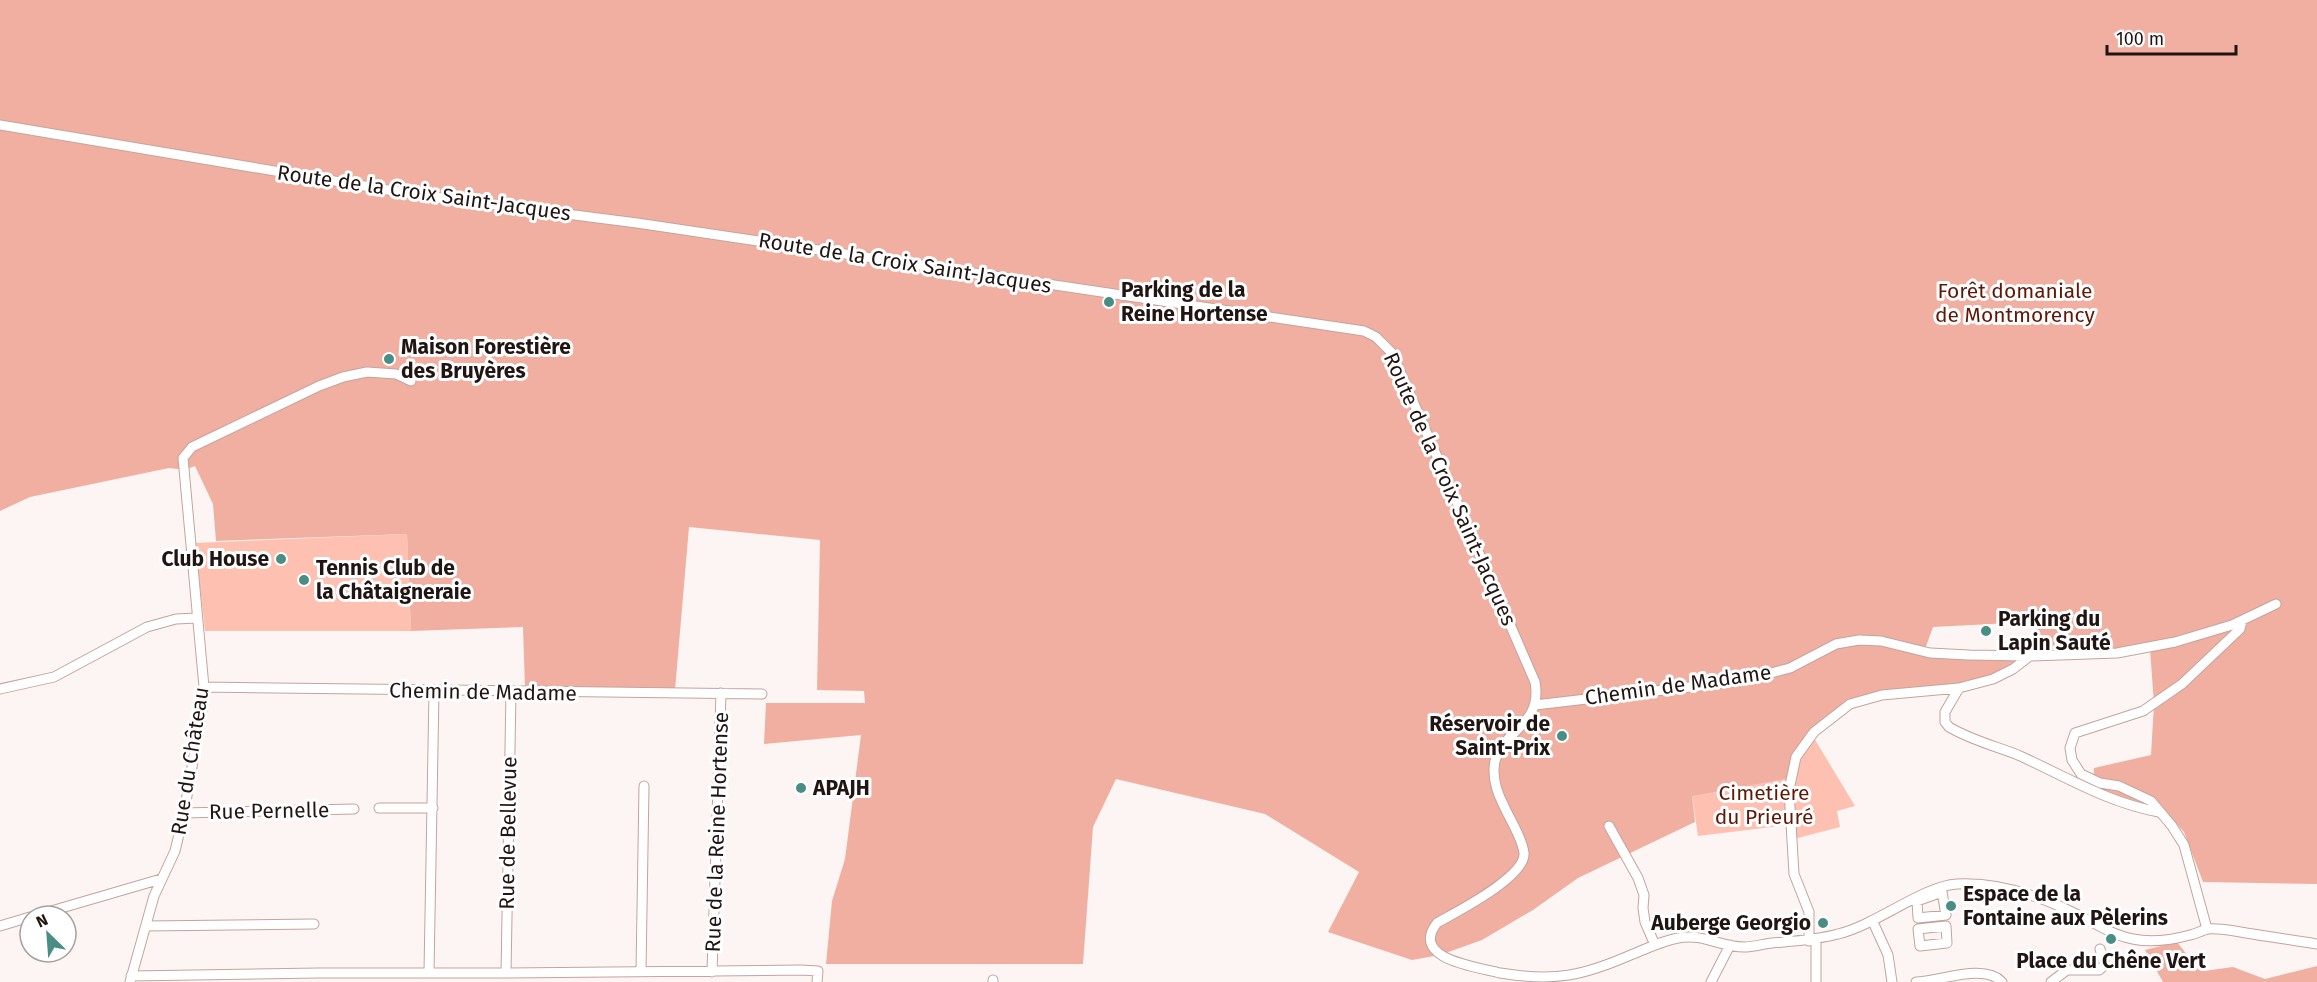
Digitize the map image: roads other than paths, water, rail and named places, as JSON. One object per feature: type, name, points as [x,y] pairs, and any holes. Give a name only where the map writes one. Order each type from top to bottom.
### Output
[{"type":"street","name":"Route de la Croix Saint-Jacques","points":[[0,124],[428,196],[637,223],[1364,331],[1376,337],[1392,353],[1535,682],[1537,698],[1535,705]]},
{"type":"street","name":"Rue du Château","points":[[130,979],[161,879],[175,851],[184,813],[204,687],[183,458],[192,447],[343,377],[367,372],[396,374],[411,381]]},
{"type":"street","points":[[2207,929],[2184,845],[2172,826],[2151,801],[2119,786],[2100,783],[2081,774],[2072,760],[2071,742],[2075,733],[2143,711],[2182,684],[2240,629],[2242,621],[2276,603]]},
{"type":"street","points":[[0,689],[54,677],[147,627],[176,619],[197,618]]},
{"type":"street","name":"Chemin de Madame","points":[[1535,705],[1741,681],[1790,668],[1836,644],[1859,640],[1881,641],[1930,653],[2030,656],[2117,653],[2175,642],[2242,621]]},
{"type":"street","points":[[1816,982],[1809,912],[1794,874],[1790,822],[1789,790],[1799,753],[1821,725],[1850,704],[1882,695],[1959,688],[1993,679],[2013,669],[2030,656]]},
{"type":"street","name":"Chemin de Madame","points":[[204,687],[762,694]]},
{"type":"street","points":[[1959,688],[1945,712],[1945,722],[1949,727],[2018,756],[2089,790],[2159,812]]},
{"type":"street","points":[[429,972],[435,691]]},
{"type":"street","name":"Rue de Bellevue","points":[[506,974],[511,692]]},
{"type":"street","name":"Rue de la Reine Hortense","points":[[712,972],[721,693]]},
{"type":"street","points":[[1535,705],[1496,758],[1495,783],[1499,797],[1521,843],[1523,860],[1520,867],[1493,890],[1437,923],[1429,937],[1435,951],[1453,961],[1508,975],[1551,981],[1592,971],[1672,939],[1703,937],[1743,947],[1813,940],[1840,934],[1873,922],[1935,890],[1954,884],[1991,885],[2036,898],[2132,939],[2151,941],[2174,939],[2207,929],[2317,944]]},
{"type":"street","points":[[641,971],[644,786]]},
{"type":"street","points":[[379,808],[433,808]]},
{"type":"street","name":"Rue Pernelle","points":[[184,813],[354,809]]},
{"type":"street","points":[[1609,825],[1638,878],[1644,896],[1642,908],[1645,922],[1655,945]]},
{"type":"street","points":[[76,904],[161,879]]},
{"type":"street","points":[[0,926],[18,921]]},
{"type":"street","points":[[1873,922],[1888,955],[1892,982]]},
{"type":"street","points":[[146,926],[314,924]]},
{"type":"street","points":[[1711,982],[1730,945]]},
{"type":"street","points":[[2051,982],[2067,970],[2099,970],[2105,965],[2100,949]]},
{"type":"street","points":[[130,979],[429,972],[506,974],[818,971],[817,982]]},
{"type":"street","points":[[1916,982],[1980,971],[2002,982]]},
{"type":"street","points":[[654,972],[654,982]]},
{"type":"place","name":"Parking de la Reine Hortense","points":[[1109,302]]},
{"type":"place","name":"Maison Forestière des Bruyères","points":[[389,359]]},
{"type":"place","name":"Club House","points":[[281,559]]},
{"type":"place","name":"Tennis Club de la Châtaigneraie","points":[[304,580]]},
{"type":"place","name":"Parking du Lapin Sauté","points":[[1986,631]]},
{"type":"place","name":"Réservoir de Saint-Prix","points":[[1562,736]]},
{"type":"place","name":"APAJH","points":[[801,788]]},
{"type":"place","name":"Espace de la Fontaine aux Pèlerins","points":[[1951,906]]},
{"type":"place","name":"Auberge Georgio","points":[[1823,923]]},
{"type":"place","name":"Place du Chêne Vert","points":[[2111,939]]},
{"type":"park label","name":"Forêt domaniale de Montmorency","points":[[2015,303]]},
{"type":"park label","name":"Cimetière du Prieuré","points":[[1764,805]]}]
